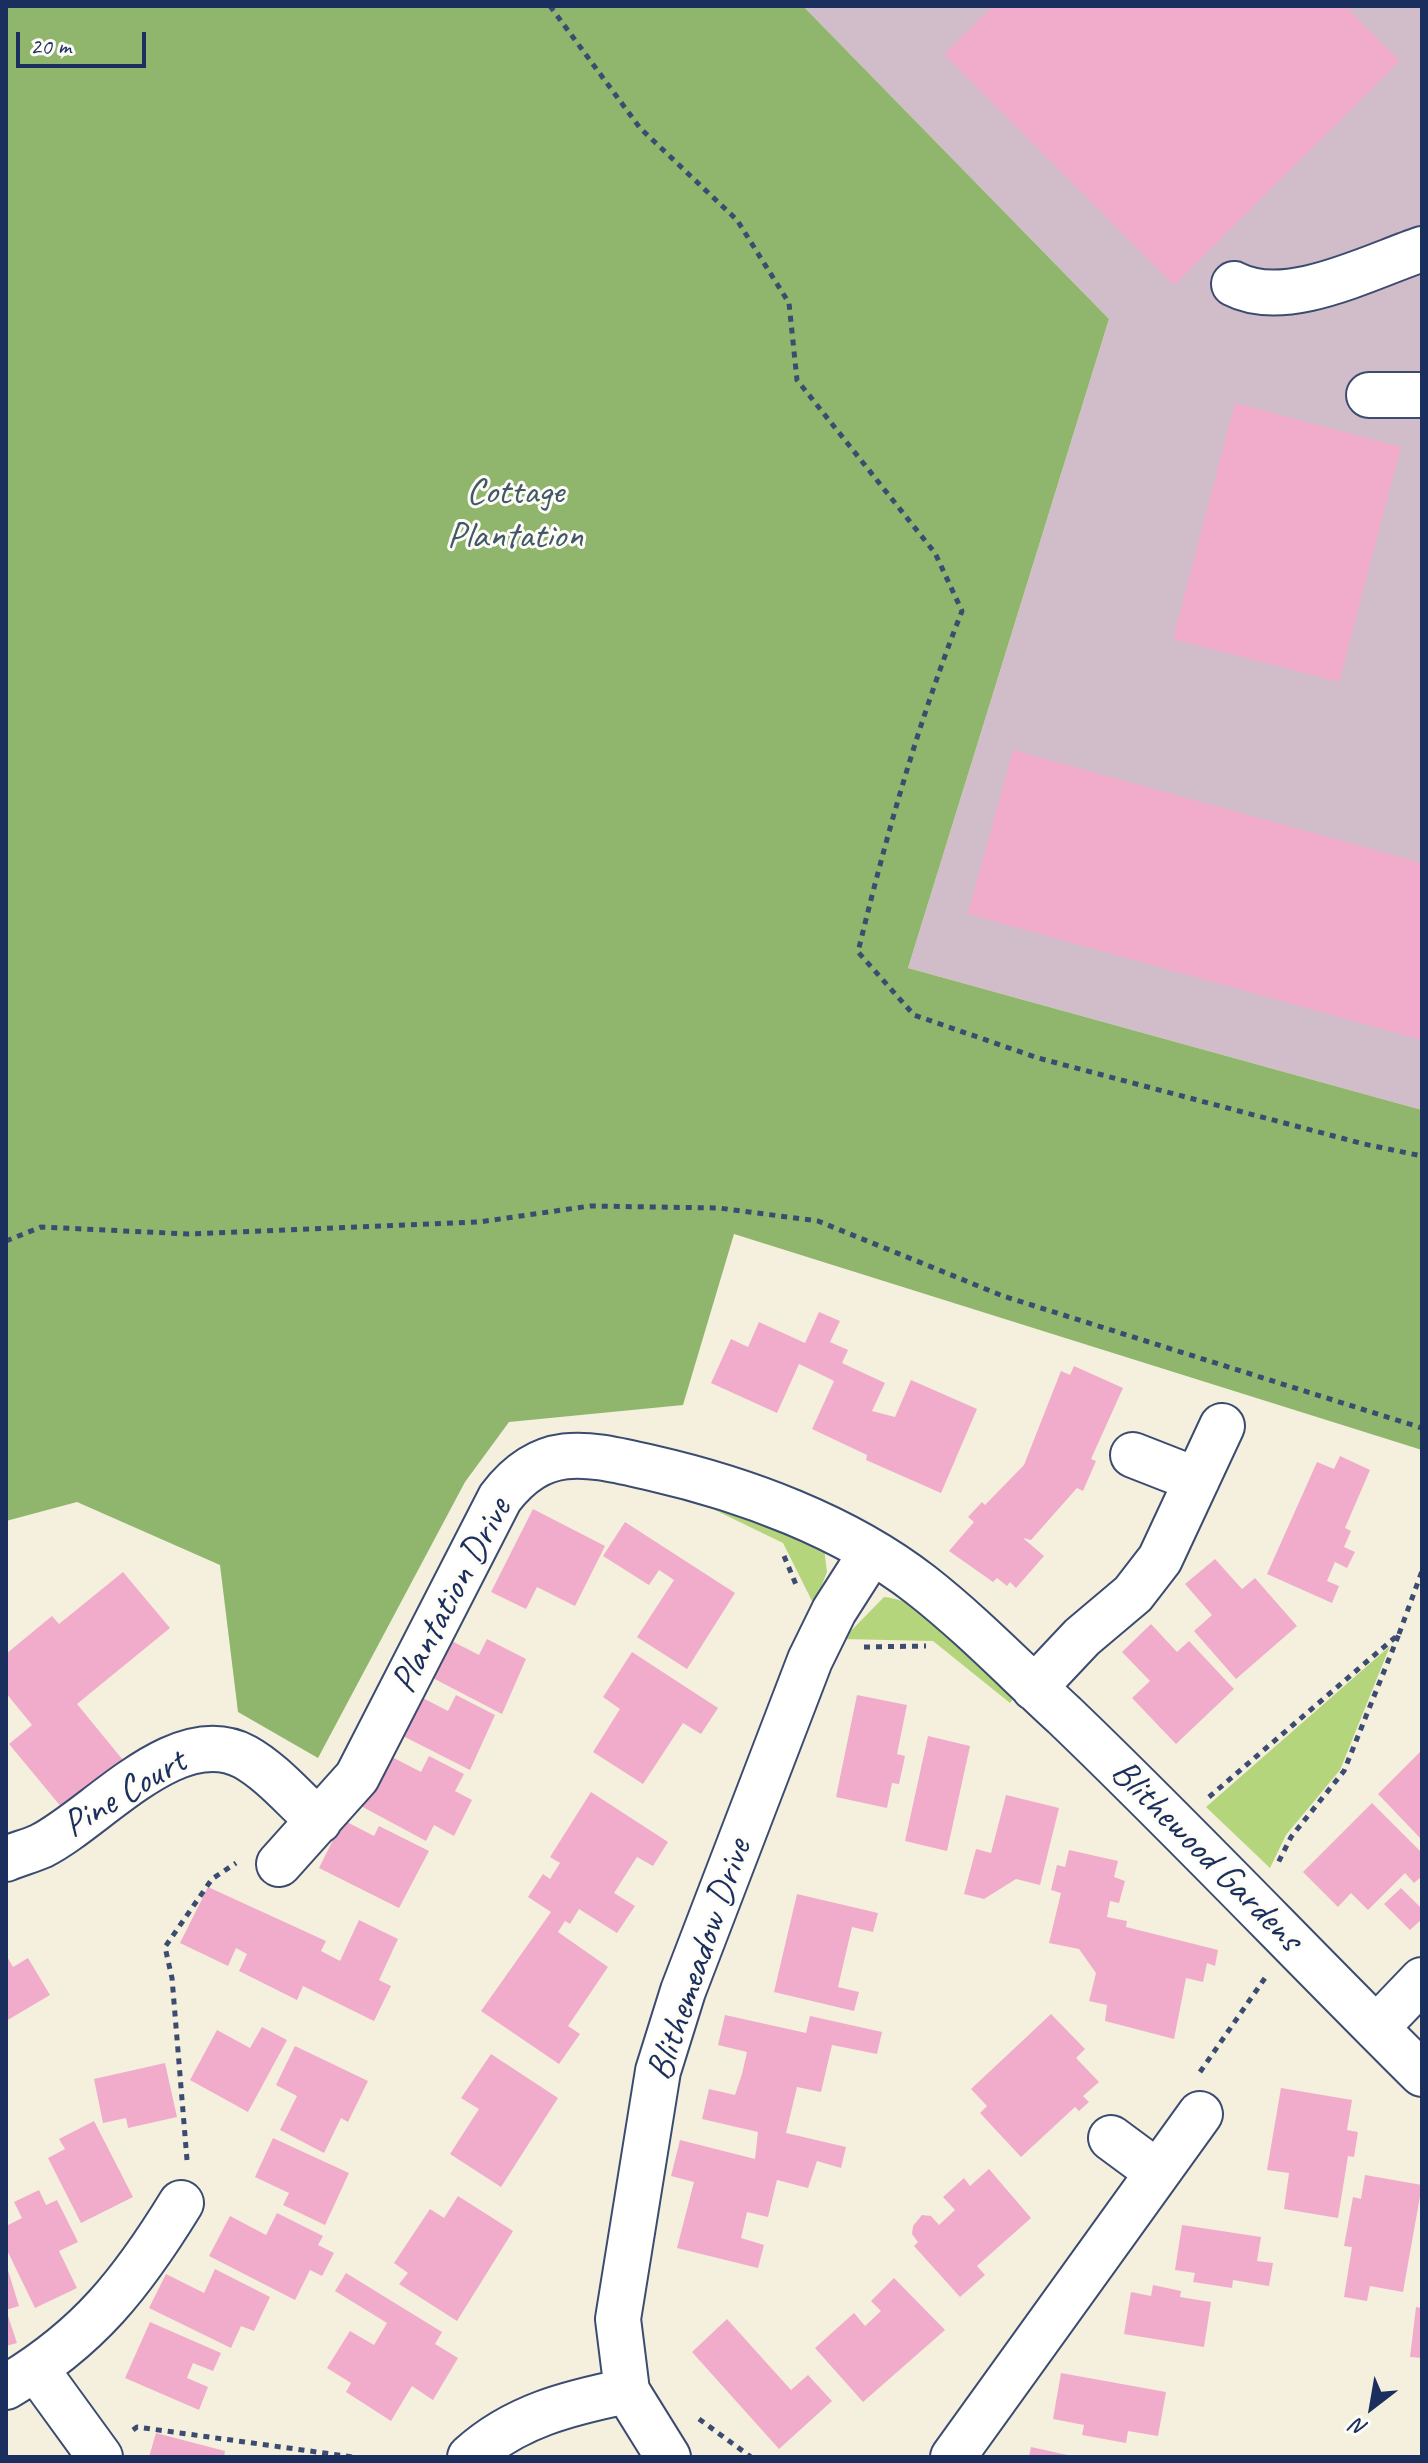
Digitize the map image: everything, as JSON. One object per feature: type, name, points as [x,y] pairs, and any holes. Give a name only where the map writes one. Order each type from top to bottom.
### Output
[{"type":"street","points":[[1234,284],[1253,294],[1290,294],[1422,249]]},
{"type":"street","points":[[1369,395],[1422,395]]},
{"type":"street","points":[[1034,1688],[1082,1637],[1133,1594],[1160,1559],[1222,1426]]},
{"type":"street","name":"Plantation Drive","points":[[279,1864],[357,1777],[500,1498],[518,1475],[543,1461],[572,1453],[698,1478],[790,1512],[871,1553]]},
{"type":"street","points":[[1133,1455],[1197,1480]]},
{"type":"street","name":"Blithewood Gardens","points":[[871,1553],[921,1585],[1034,1688],[1422,2074]]},
{"type":"street","name":"Blithemeadow Drive","points":[[668,2457],[627,2391],[618,2319],[658,2071],[688,1977],[821,1637],[871,1553]]},
{"type":"street","name":"Pine Court","points":[[6,1859],[41,1846],[156,1767],[189,1751],[202,1749],[215,1748],[244,1757],[319,1821]]},
{"type":"street","points":[[1376,2028],[1422,1980]]},
{"type":"street","points":[[953,2457],[1200,2114]]},
{"type":"street","points":[[1111,2138],[1157,2172]]},
{"type":"street","points":[[100,2457],[21,2378],[83,2334],[125,2289],[181,2203]]},
{"type":"street","points":[[470,2457],[515,2424],[565,2404],[627,2391]]},
{"type":"path","points":[[550,6],[640,128],[737,220],[789,303],[797,380],[935,553],[962,611],[925,706],[858,952],[914,1015],[1038,1058],[1350,1141],[1422,1156]]},
{"type":"path","points":[[6,1241],[41,1227],[189,1234],[479,1222],[590,1206],[719,1208],[818,1221],[1003,1296],[1422,1428]]},
{"type":"path","points":[[781,1548],[805,1607],[797,1627],[845,1647],[931,1646]]},
{"type":"path","points":[[1272,1876],[1291,1837],[1344,1771],[1422,1571]]},
{"type":"path","points":[[1197,1807],[1399,1634]]},
{"type":"path","points":[[181,2203],[189,2150],[172,1978],[165,1947],[212,1879],[255,1852],[279,1864]]},
{"type":"path","points":[[1200,2114],[1186,2092],[1291,1941]]},
{"type":"path","points":[[100,2457],[137,2427],[353,2457]]},
{"type":"shaded area","points":[[803,6],[1422,6],[1422,1110],[908,968],[1109,319]]},
{"type":"green space","name":"Cottage Plantation","points":[[6,6],[803,6],[1109,319],[908,968],[1422,1110],[1422,1450],[734,1234],[683,1405],[509,1422],[465,1482],[318,1758],[238,1712],[220,1565],[77,1502],[6,1521]]},
{"type":"green space","points":[[688,1497],[742,1509],[824,1548],[827,1572],[814,1605],[783,1543]]},
{"type":"green space","points":[[884,1597],[902,1601],[938,1621],[1016,1695],[1010,1703],[933,1641],[843,1639]]},
{"type":"green space","points":[[1390,1646],[1340,1770],[1286,1835],[1270,1868],[1206,1807]]},
{"type":"building","points":[[993,6],[1345,6],[1400,61],[1174,285],[944,54]]},
{"type":"building","points":[[1235,403],[1401,447],[1339,682],[1173,639]]},
{"type":"building","points":[[1013,750],[1422,863],[1422,1040],[968,914]]},
{"type":"building","points":[[819,1312],[840,1321],[830,1342],[848,1350],[842,1363],[885,1383],[872,1411],[895,1417],[911,1380],[977,1409],[941,1493],[866,1460],[867,1455],[812,1429],[834,1381],[816,1372],[799,1364],[777,1413],[711,1383],[731,1339],[748,1347],[759,1322],[805,1343]]},
{"type":"building","points":[[1074,1366],[1123,1388],[1091,1459],[1096,1461],[1083,1491],[1077,1488],[1031,1540],[1023,1538],[1044,1556],[1016,1588],[1010,1582],[1007,1586],[997,1578],[993,1582],[949,1551],[974,1522],[968,1517],[982,1502],[985,1505],[1024,1465],[1061,1371],[1070,1375]]},
{"type":"building","points":[[1340,1456],[1370,1470],[1345,1528],[1351,1531],[1344,1547],[1355,1552],[1347,1568],[1335,1562],[1327,1581],[1339,1586],[1332,1603],[1267,1574],[1317,1462],[1334,1469]]},
{"type":"building","points":[[533,1509],[605,1546],[575,1606],[537,1587],[526,1609],[491,1592]]},
{"type":"building","points":[[625,1522],[735,1593],[687,1669],[637,1637],[674,1580],[659,1570],[649,1585],[603,1556]]},
{"type":"building","points":[[1215,1559],[1242,1589],[1255,1578],[1297,1626],[1236,1679],[1194,1631],[1212,1615],[1185,1584]]},
{"type":"building","points":[[123,1572],[170,1628],[77,1704],[127,1765],[67,1814],[9,1744],[32,1725],[6,1693],[6,1654],[52,1616],[59,1624]]},
{"type":"building","points":[[1151,1624],[1177,1652],[1189,1641],[1234,1689],[1176,1744],[1132,1698],[1150,1681],[1122,1652]]},
{"type":"building","points":[[446,1638],[479,1655],[487,1639],[526,1659],[502,1714],[427,1675]]},
{"type":"building","points":[[632,1652],[718,1708],[701,1734],[683,1723],[643,1784],[593,1752],[620,1709],[603,1697]]},
{"type":"building","points":[[415,1694],[448,1711],[456,1695],[495,1715],[470,1770],[395,1732]]},
{"type":"building","points":[[857,1695],[907,1705],[897,1754],[905,1756],[899,1784],[892,1783],[887,1808],[836,1797]]},
{"type":"building","points":[[928,1736],[970,1746],[947,1851],[905,1841]]},
{"type":"building","points":[[1422,1750],[1422,1840],[1378,1794]]},
{"type":"building","points":[[429,1756],[464,1774],[455,1791],[472,1800],[454,1836],[434,1825],[426,1841],[359,1805],[392,1757],[421,1772]]},
{"type":"building","points":[[591,1792],[668,1842],[653,1866],[637,1857],[614,1893],[635,1906],[617,1933],[579,1909],[570,1924],[565,1921],[558,1932],[608,1967],[568,2026],[580,2034],[559,2064],[481,2011],[551,1912],[528,1897],[543,1874],[550,1879],[560,1863],[550,1857]]},
{"type":"building","points":[[1006,1795],[1059,1808],[1040,1885],[1016,1879],[984,1899],[964,1894],[976,1849],[991,1853]]},
{"type":"building","points":[[1372,1803],[1422,1853],[1422,1876],[1414,1883],[1405,1873],[1368,1910],[1351,1893],[1338,1907],[1303,1872]]},
{"type":"building","points":[[343,1820],[374,1836],[379,1826],[429,1851],[399,1908],[319,1868]]},
{"type":"building","points":[[1069,1850],[1118,1861],[1114,1877],[1125,1881],[1119,1903],[1110,1901],[1107,1917],[1127,1921],[1126,1927],[1218,1950],[1215,1966],[1207,1963],[1203,1982],[1186,1978],[1174,2039],[1105,2021],[1107,2005],[1089,2001],[1096,1973],[1079,1949],[1049,1943],[1061,1893],[1051,1890],[1057,1865],[1065,1867]]},
{"type":"building","points":[[208,1887],[326,1941],[321,1951],[340,1961],[359,1920],[398,1939],[379,1980],[391,1986],[374,2021],[303,1986],[297,2000],[239,1971],[247,1954],[236,1948],[228,1966],[180,1943]]},
{"type":"building","points":[[1401,1888],[1422,1909],[1422,1919],[1410,1930],[1384,1904]]},
{"type":"building","points":[[797,1894],[878,1913],[873,1932],[852,1927],[838,1987],[859,1992],[854,2011],[774,1992]]},
{"type":"building","points":[[6,1955],[13,1967],[28,1958],[50,1995],[6,2021]]},
{"type":"building","points":[[1051,2014],[1085,2049],[1076,2058],[1099,2082],[1083,2096],[1089,2102],[1079,2111],[1075,2107],[1021,2157],[980,2113],[987,2106],[971,2089]]},
{"type":"building","points":[[725,2015],[806,2033],[810,2016],[882,2032],[877,2054],[832,2045],[821,2092],[797,2087],[786,2133],[846,2147],[841,2168],[817,2161],[808,2188],[777,2180],[768,2217],[747,2212],[741,2238],[764,2245],[758,2268],[677,2248],[694,2182],[671,2176],[680,2140],[755,2159],[758,2132],[702,2119],[709,2089],[735,2095],[747,2052],[718,2045]]},
{"type":"building","points":[[262,2027],[287,2040],[248,2112],[190,2080],[217,2030],[250,2048]]},
{"type":"building","points":[[295,2046],[368,2081],[348,2122],[341,2118],[324,2153],[280,2130],[297,2096],[276,2085]]},
{"type":"building","points":[[491,2054],[558,2098],[501,2187],[450,2154],[479,2109],[461,2098]]},
{"type":"building","points":[[165,2063],[177,2117],[128,2128],[126,2118],[103,2123],[94,2079]]},
{"type":"building","points":[[1281,2088],[1352,2100],[1347,2130],[1358,2132],[1354,2157],[1348,2156],[1338,2218],[1284,2209],[1289,2173],[1267,2170]]},
{"type":"building","points":[[94,2121],[133,2197],[81,2223],[48,2158],[65,2149],[59,2139]]},
{"type":"building","points":[[273,2138],[349,2173],[325,2225],[283,2205],[289,2193],[255,2177]]},
{"type":"building","points":[[989,2169],[1031,2218],[977,2266],[985,2275],[960,2297],[914,2246],[918,2242],[912,2234],[913,2226],[922,2215],[931,2216],[939,2225],[955,2210],[943,2197],[964,2178],[970,2186]]},
{"type":"building","points":[[1365,2175],[1422,2185],[1403,2292],[1370,2286],[1367,2301],[1344,2297],[1352,2247],[1344,2246],[1353,2197],[1361,2199]]},
{"type":"building","points":[[39,2190],[46,2205],[57,2200],[78,2242],[59,2251],[77,2288],[35,2308],[6,2248],[6,2226],[22,2218],[14,2202]]},
{"type":"building","points":[[458,2196],[513,2231],[457,2321],[399,2284],[408,2273],[394,2263],[430,2209],[444,2218]]},
{"type":"building","points":[[277,2213],[323,2236],[318,2245],[334,2253],[322,2276],[310,2270],[295,2300],[209,2256],[230,2216],[266,2235]]},
{"type":"building","points":[[1182,2225],[1261,2237],[1257,2261],[1273,2263],[1269,2286],[1233,2280],[1232,2288],[1193,2282],[1195,2273],[1175,2270]]},
{"type":"building","points":[[6,2264],[19,2306],[6,2310]]},
{"type":"building","points":[[215,2269],[270,2297],[254,2331],[241,2326],[231,2348],[149,2308],[166,2274],[204,2293]]},
{"type":"building","points":[[346,2273],[442,2332],[435,2344],[458,2358],[433,2400],[412,2386],[391,2421],[346,2392],[351,2383],[327,2368],[350,2331],[374,2345],[387,2323],[335,2291]]},
{"type":"building","points":[[894,2278],[945,2330],[863,2402],[815,2348],[854,2313],[865,2326],[881,2311],[871,2301]]},
{"type":"building","points":[[1153,2285],[1181,2291],[1180,2297],[1211,2302],[1204,2347],[1124,2334],[1131,2292],[1151,2296]]},
{"type":"building","points":[[1416,2307],[1422,2308],[1422,2358],[1410,2357]]},
{"type":"building","points":[[6,2310],[17,2343],[6,2346]]},
{"type":"building","points":[[727,2319],[791,2390],[808,2375],[832,2401],[779,2449],[692,2352]]},
{"type":"building","points":[[150,2322],[221,2353],[213,2371],[193,2363],[187,2378],[208,2387],[199,2410],[125,2378]]},
{"type":"building","points":[[1061,2373],[1166,2392],[1158,2436],[1128,2431],[1126,2443],[1082,2435],[1084,2425],[1053,2419]]},
{"type":"building","points":[[156,2433],[225,2451],[224,2457],[149,2457]]},
{"type":"building","points":[[1031,2447],[1072,2456],[1072,2457],[1029,2457]]}]
